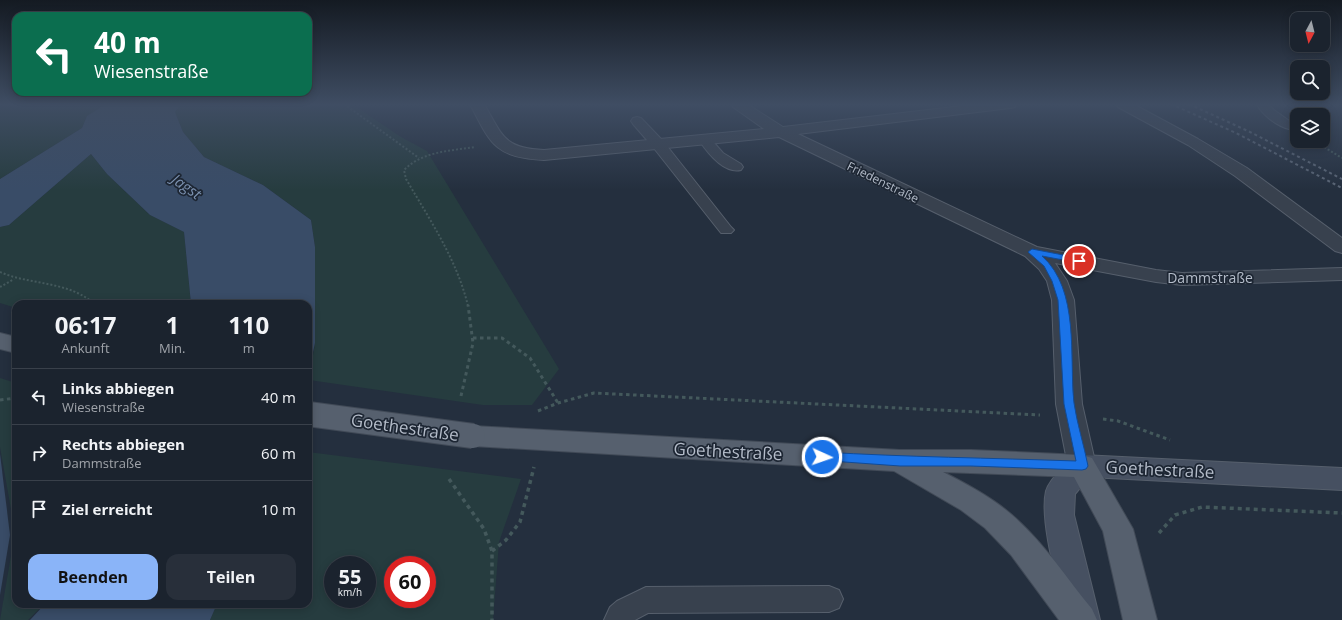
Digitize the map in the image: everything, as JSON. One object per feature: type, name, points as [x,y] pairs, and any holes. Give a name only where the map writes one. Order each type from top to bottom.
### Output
[{"type":"main road","points":[[0,341],[12,344]]},
{"type":"main road","name":"Goethestraße","points":[[312,415],[473,436],[540,441],[900,461],[971,461],[1342,479]]},
{"type":"main road","points":[[900,461],[981,508],[1011,535],[1032,558],[1080,620]]},
{"type":"main road","points":[[1083,620],[1059,515],[1061,490],[1082,466],[1118,529],[1140,620]]},
{"type":"street","points":[[493,133],[499,143],[516,153],[544,156],[771,133]]},
{"type":"street","name":"Friedenstraße","points":[[782,133],[960,220],[1032,252]]},
{"type":"street","points":[[1176,133],[1241,172],[1342,247]]},
{"type":"street","points":[[1032,252],[1047,265],[1057,281],[1063,300],[1071,417],[1082,466]]},
{"type":"street","name":"Dammstraße","points":[[1032,252],[1156,276],[1182,279],[1342,274]]},
{"type":"lane","points":[[647,133],[658,144],[726,230]]},
{"type":"lane","points":[[705,140],[718,156],[736,167]]},
{"type":"lane","points":[[618,620],[620,615],[633,606],[646,600],[829,599]]},
{"type":"path","points":[[384,133],[419,158]]},
{"type":"path","points":[[461,396],[473,338],[468,298],[448,252],[406,179],[404,170],[409,163],[419,158],[499,143]]},
{"type":"path","points":[[1326,148],[1342,158]]},
{"type":"path","points":[[0,272],[14,278],[51,285],[80,294],[88,300]]},
{"type":"path","points":[[0,287],[14,278]]},
{"type":"path","points":[[473,338],[502,338],[530,358],[558,403],[594,393],[1071,417]]},
{"type":"path","points":[[0,400],[12,398]]},
{"type":"path","points":[[1118,421],[1175,442]]},
{"type":"path","points":[[492,551],[506,540],[520,522],[540,441]]},
{"type":"path","points":[[449,479],[484,529],[492,551],[492,620]]},
{"type":"path","points":[[1159,534],[1175,515],[1202,507],[1342,513]]},
{"type":"green space","points":[[0,133],[74,133],[0,179]]},
{"type":"green space","points":[[184,133],[395,133],[427,151],[559,369],[532,405],[483,405],[312,380],[312,362],[315,343],[315,247],[311,220],[263,185],[204,157]]},
{"type":"green space","points":[[91,154],[107,174],[150,215],[184,232],[191,300],[12,300],[12,307],[0,303],[0,227],[9,225]]},
{"type":"green space","points":[[0,378],[12,382],[12,515],[0,447]]},
{"type":"green space","points":[[312,453],[521,479],[499,542],[493,620],[210,620],[215,608],[312,608]]},
{"type":"green space","points":[[12,550],[12,608],[40,608],[28,620],[0,620]]},
{"type":"water","name":"Jagst","points":[[74,133],[184,133],[204,157],[263,185],[311,220],[315,247],[315,343],[312,357],[312,300],[191,300],[184,232],[150,215],[107,174],[91,154],[9,225],[0,227],[0,179]]},
{"type":"water","points":[[0,454],[10,535],[0,595]]},
{"type":"water","points":[[41,608],[215,608],[210,620],[30,620]]},
{"type":"railway","points":[[1236,133],[1342,188]]},
{"type":"railway","points":[[1252,133],[1342,179]]},
{"type":"route","points":[[822,457],[900,461],[971,461],[1082,466],[1069,404],[1063,300],[1057,281],[1047,265],[1032,252],[1079,261]]}]
